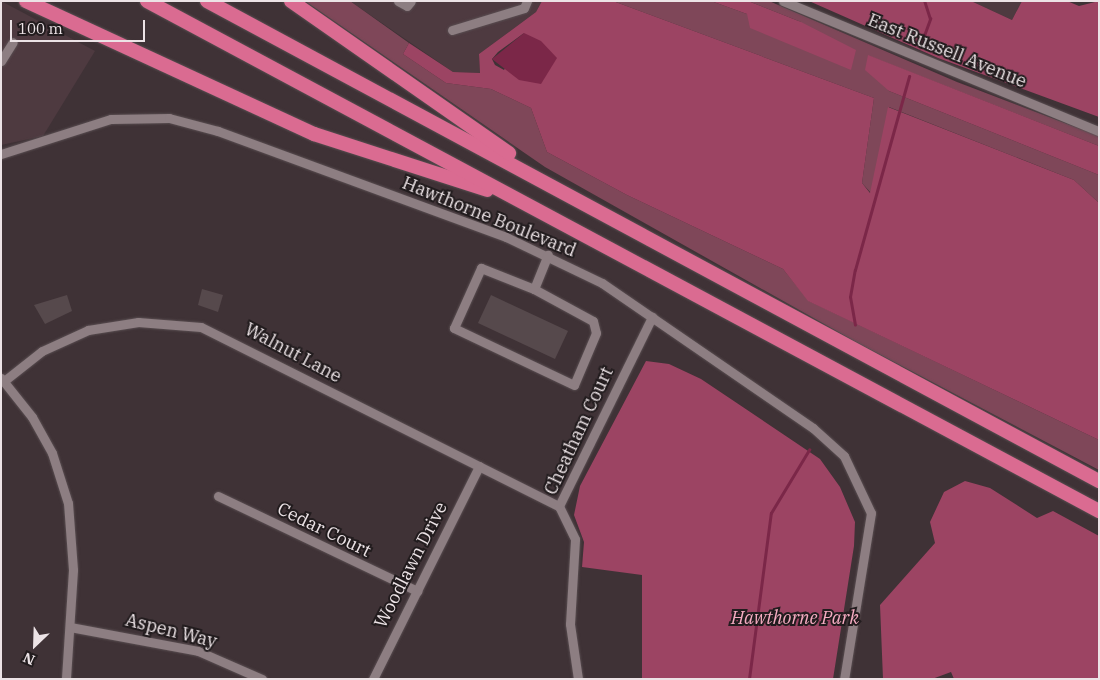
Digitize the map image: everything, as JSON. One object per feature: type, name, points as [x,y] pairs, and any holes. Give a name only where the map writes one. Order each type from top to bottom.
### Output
[{"type":"highway","points":[[26,1],[314,134],[517,199]]},
{"type":"highway","points":[[147,1],[1099,510]]},
{"type":"highway","points":[[207,1],[1099,480]]},
{"type":"highway","points":[[291,1],[574,197]]},
{"type":"street","points":[[398,1],[407,6],[411,1]]},
{"type":"street","points":[[452,30],[524,8],[527,1]]},
{"type":"street","name":"East Russell Avenue","points":[[783,1],[1099,131]]},
{"type":"street","points":[[1,61],[12,42]]},
{"type":"street","name":"Hawthorne Boulevard","points":[[1,154],[111,119],[169,118],[218,131],[548,255],[602,282],[813,428],[844,456],[871,514],[844,679]]},
{"type":"street","points":[[534,289],[548,255]]},
{"type":"street","points":[[481,268],[534,289],[592,321],[596,333],[574,385],[454,328],[481,268]]},
{"type":"street","name":"Cheatham Court","points":[[578,679],[570,614],[575,539],[559,506],[652,317]]},
{"type":"street","name":"Walnut Lane","points":[[3,379],[42,351],[88,330],[138,322],[202,327],[559,506]]},
{"type":"street","points":[[3,379],[52,453],[68,503],[73,570],[66,679]]},
{"type":"street","name":"Woodlawn Drive","points":[[373,679],[479,466]]},
{"type":"street","name":"Cedar Court","points":[[218,496],[417,592]]},
{"type":"street","name":"Aspen Way","points":[[70,628],[198,651],[262,679]]},
{"type":"shaded area","points":[[1,1],[95,51],[43,136],[1,145]]},
{"type":"shaded area","points":[[305,1],[350,1],[409,43],[403,54],[446,83],[491,89],[531,108],[547,152],[627,195],[783,269],[809,301],[1099,440],[1099,470],[856,342],[545,167]]},
{"type":"shaded area","points":[[350,1],[542,1],[536,12],[479,54],[480,73],[453,72]]},
{"type":"shaded area","points":[[613,1],[711,1],[747,14],[801,22],[748,1],[769,1],[957,82],[1099,136],[1099,146],[869,56],[889,91],[1099,175],[1099,203],[1074,180],[889,107],[871,193],[862,183],[874,98]]},
{"type":"shaded area","points":[[971,1],[1022,1],[1012,20]]},
{"type":"shaded area","points":[[524,33],[541,41],[557,58],[541,84],[519,80],[492,59]]},
{"type":"green space","points":[[542,1],[613,1],[874,98],[862,183],[870,193],[888,107],[1074,180],[1099,203],[1099,440],[808,301],[783,269],[627,195],[547,152],[531,108],[491,89],[446,83],[403,54],[409,43],[453,72],[480,73],[479,54],[536,12]],"holes":[[[524,33],[504,70],[495,65],[492,59],[498,52]]]},
{"type":"green space","points":[[711,1],[748,1],[801,22],[856,50],[851,70],[750,28],[747,14]]},
{"type":"green space","points":[[809,1],[971,1],[1012,20],[1022,1],[1067,1],[1079,6],[1099,1],[1099,117],[938,58]]},
{"type":"green space","points":[[868,55],[1099,146],[1099,175],[889,91],[865,70]]},
{"type":"green space","name":"Hawthorne Park","points":[[646,361],[669,364],[701,379],[820,459],[840,487],[855,522],[854,546],[833,679],[642,679],[642,575],[582,567],[584,542],[574,515],[580,486]]},
{"type":"green space","points":[[965,481],[990,488],[1037,518],[1053,511],[1099,536],[1099,679],[954,679],[951,672],[932,679],[883,679],[880,605],[935,543],[930,522],[944,492]]},
{"type":"building","points":[[202,289],[223,295],[218,312],[198,305]]},
{"type":"building","points":[[67,295],[72,311],[45,324],[34,305]]},
{"type":"building","points":[[491,295],[568,331],[555,359],[478,323]]},
{"type":"waterway","points":[[921,44],[930,19],[924,1]]},
{"type":"waterway","points":[[855,325],[850,297],[855,270],[909,76]]},
{"type":"waterway","points":[[749,679],[771,513],[809,450]]}]
